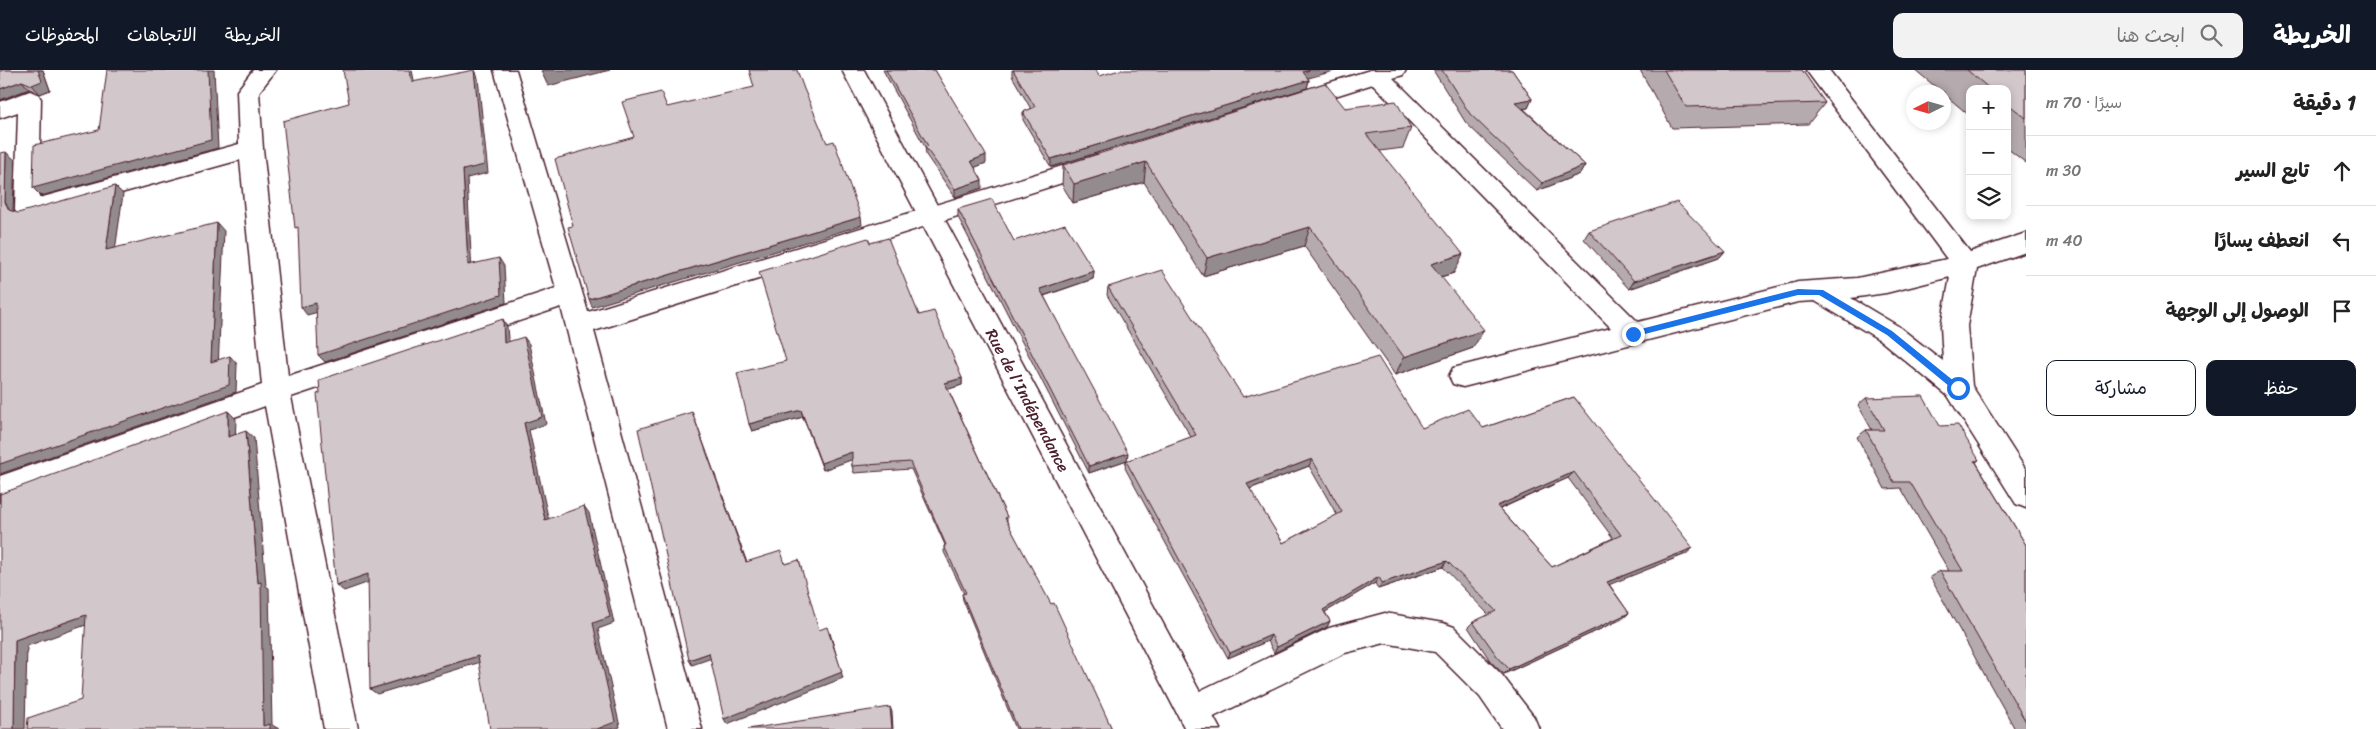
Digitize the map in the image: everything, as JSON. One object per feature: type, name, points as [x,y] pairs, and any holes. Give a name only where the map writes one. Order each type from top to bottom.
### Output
[{"type":"street","points":[[265,70],[245,80],[276,391],[341,729]]},
{"type":"street","points":[[505,70],[579,325],[684,729]]},
{"type":"street","name":"Rue de l'Indépendance","points":[[853,70],[1198,720]]},
{"type":"street","points":[[1817,70],[1965,264],[1954,326],[1958,388]]},
{"type":"street","points":[[1274,106],[1386,73],[1633,334]]},
{"type":"street","points":[[0,110],[30,99],[26,210],[251,149]]},
{"type":"street","points":[[579,325],[1116,157]]},
{"type":"street","points":[[1463,376],[1798,292],[1820,292],[1892,282],[1965,264],[2026,242]]},
{"type":"street","points":[[1820,292],[1890,333],[1958,388],[2026,496]]},
{"type":"street","points":[[0,489],[276,391],[569,294]]},
{"type":"street","points":[[1198,720],[1340,639],[1385,628],[1443,638],[1491,686],[1522,729]]},
{"type":"building","points":[[38,70],[42,81],[32,85],[22,81],[0,89],[0,71]]},
{"type":"building","points":[[107,70],[208,70],[211,140],[33,188],[34,145],[99,130]]},
{"type":"building","points":[[343,70],[409,70],[412,82],[474,70],[484,165],[463,170],[468,265],[499,258],[501,295],[318,355],[316,303],[301,307],[298,227],[295,228],[283,121],[349,103]]},
{"type":"building","points":[[749,70],[797,70],[827,143],[834,141],[861,217],[589,299],[568,227],[573,226],[555,159],[634,137],[622,102],[661,92],[667,107],[754,87]]},
{"type":"building","points":[[886,70],[935,70],[986,155],[971,161],[982,180],[955,189],[925,147],[928,146]]},
{"type":"building","points":[[1013,70],[1096,70],[1099,76],[1120,70],[1310,70],[1303,72],[1309,80],[1051,159],[1023,112],[1035,107]]},
{"type":"building","points":[[1442,70],[1512,70],[1532,99],[1515,102],[1585,165],[1542,183],[1470,114]]},
{"type":"building","points":[[1664,70],[1802,70],[1825,103],[1686,107]]},
{"type":"building","points":[[1967,70],[2026,70],[2026,118],[2011,106],[2011,85],[1985,85]]},
{"type":"building","points":[[1325,83],[1345,108],[1396,101],[1411,128],[1366,134],[1463,254],[1431,264],[1484,330],[1404,357],[1310,227],[1207,258],[1146,162],[1074,184],[1063,165]]},
{"type":"building","points":[[6,152],[5,202],[9,210],[18,213],[115,186],[106,250],[217,223],[211,362],[230,356],[229,385],[0,464],[0,153]]},
{"type":"building","points":[[992,199],[1014,241],[1065,224],[1094,271],[1040,289],[1128,453],[1089,466],[958,209]]},
{"type":"building","points":[[1677,202],[1725,251],[1634,281],[1589,231]]},
{"type":"building","points":[[868,238],[870,243],[888,238],[919,315],[934,311],[962,378],[945,383],[1007,517],[1005,518],[1051,604],[1054,603],[1112,729],[1018,729],[962,594],[966,593],[944,546],[946,545],[910,462],[852,466],[852,452],[821,463],[801,410],[749,424],[737,373],[786,361],[759,272]]},
{"type":"building","points":[[1162,270],[1243,397],[1378,357],[1422,428],[1468,409],[1483,428],[1574,397],[1693,548],[1607,582],[1629,613],[1509,669],[1497,656],[1473,622],[1496,611],[1447,561],[1382,583],[1379,577],[1323,610],[1330,621],[1277,647],[1271,635],[1230,653],[1126,461],[1196,435],[1108,287]],"holes":[[[1312,459],[1342,512],[1283,543],[1247,484]],[[1574,472],[1621,535],[1552,567],[1497,506]]]},
{"type":"building","points":[[503,319],[504,343],[524,337],[542,417],[524,423],[545,520],[584,506],[610,617],[593,623],[615,722],[597,729],[490,729],[478,656],[370,689],[368,574],[336,585],[317,394],[320,393],[319,380]]},
{"type":"building","points":[[1923,396],[1940,426],[1958,425],[1979,460],[1975,461],[2026,545],[2026,722],[1940,571],[1963,571],[1910,482],[1894,482],[1866,430],[1884,430],[1866,398]]},
{"type":"building","points":[[228,411],[228,437],[246,431],[258,583],[261,582],[263,726],[270,724],[270,729],[27,729],[28,718],[81,700],[86,615],[15,640],[14,729],[0,729],[0,494]]},
{"type":"building","points":[[692,412],[746,562],[781,551],[785,564],[799,560],[819,630],[827,627],[842,672],[724,719],[709,653],[689,660],[638,429]]},
{"type":"building","points":[[890,707],[892,729],[748,729]]},
{"type":"route","points":[[1633,334],[1798,292],[1820,292],[1890,333],[1958,388]]}]
